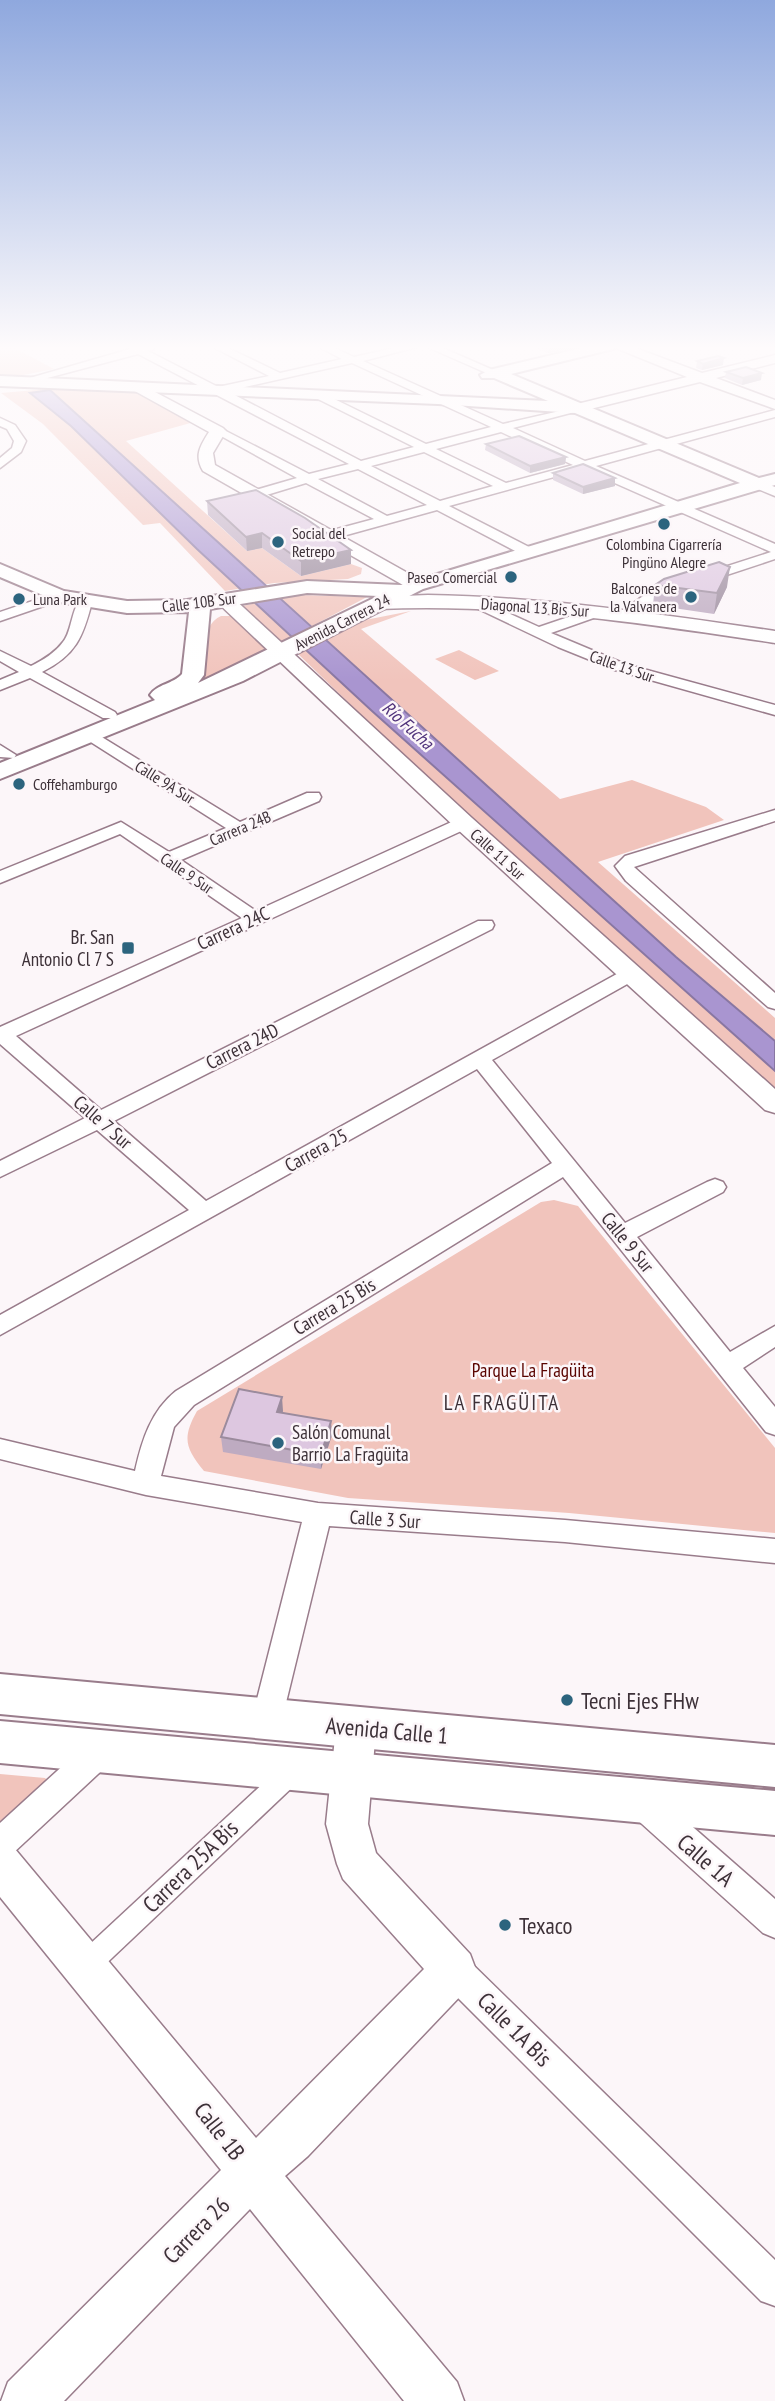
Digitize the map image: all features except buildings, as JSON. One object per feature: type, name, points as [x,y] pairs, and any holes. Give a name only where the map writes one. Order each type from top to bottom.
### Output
[{"type":"main road","points":[[700,458],[766,482]]},
{"type":"main road","name":"Avenida Carrera 24","points":[[235,676],[291,655],[334,626],[409,588],[526,551],[766,482]]},
{"type":"main road","points":[[339,587],[371,576],[376,564]]},
{"type":"main road","name":"Calle 10B Sur","points":[[1,571],[59,596],[85,602],[142,608],[200,604],[276,590],[409,588]]},
{"type":"main road","points":[[184,685],[195,670],[200,604]]},
{"type":"main road","points":[[2,759],[184,685],[235,676]]},
{"type":"main road","points":[[2,759],[92,736],[235,676]]},
{"type":"main road","name":"Avenida Calle 1","points":[[0,1694],[775,1766]]},
{"type":"main road","points":[[0,1742],[775,1813]]},
{"type":"street","points":[[206,458],[207,465],[376,564],[409,588]]},
{"type":"street","points":[[270,458],[384,520]]},
{"type":"street","points":[[349,458],[526,551]]},
{"type":"street","points":[[256,494],[382,458]]},
{"type":"street","points":[[446,458],[504,487]]},
{"type":"street","points":[[567,458],[775,549]]},
{"type":"street","points":[[327,536],[609,458]]},
{"type":"street","points":[[766,482],[775,492]]},
{"type":"street","points":[[637,607],[655,594],[775,555]]},
{"type":"street","name":"Diagonal 13 Bis Sur","points":[[409,588],[637,607],[767,631]]},
{"type":"street","points":[[0,617],[59,596]]},
{"type":"street","name":"Calle 11 Sur","points":[[235,598],[464,823],[775,1104]]},
{"type":"street","points":[[0,685],[29,673],[70,644],[77,632],[85,602]]},
{"type":"street","name":"Diagonal 13 Bis Sur","points":[[378,603],[477,603],[597,612],[767,631]]},
{"type":"street","name":"Calle 13 Sur","points":[[477,603],[538,632],[640,674],[775,710]]},
{"type":"street","points":[[538,632],[597,612]]},
{"type":"street","points":[[0,655],[110,715]]},
{"type":"street","name":"Calle 9A Sur","points":[[92,736],[238,828]]},
{"type":"street","name":"Carrera 24B","points":[[167,859],[313,797]]},
{"type":"street","points":[[775,816],[631,860],[624,866],[632,877],[775,1003]]},
{"type":"street","name":"Carrera 24C","points":[[1,1034],[464,823]]},
{"type":"street","name":"Calle 9 Sur","points":[[0,877],[121,827],[254,918]]},
{"type":"street","name":"Carrera 24D","points":[[0,1170],[98,1118],[485,925]]},
{"type":"street","name":"Carrera 25","points":[[0,1326],[631,974]]},
{"type":"street","name":"Calle 7 Sur","points":[[1,1034],[205,1212]]},
{"type":"street","name":"Calle 9 Sur","points":[[480,1059],[775,1425]]},
{"type":"street","name":"Carrera 25 Bis","points":[[146,1484],[163,1426],[169,1412],[181,1402],[201,1387],[566,1166]]},
{"type":"street","points":[[622,1235],[715,1187]]},
{"type":"street","points":[[727,1366],[775,1335]]},
{"type":"street","name":"Calle 3 Sur","points":[[0,1449],[146,1484],[318,1514],[565,1531],[775,1551]]},
{"type":"street","points":[[267,1719],[318,1514]]},
{"type":"street","name":"Calle 1A Bis","points":[[356,1728],[347,1824],[358,1864],[454,1970],[775,2287]]},
{"type":"street","points":[[0,1844],[101,1751]]},
{"type":"street","name":"Carrera 25A Bis","points":[[85,1966],[296,1769]]},
{"type":"street","name":"Calle 1A","points":[[638,1800],[775,1921]]},
{"type":"street","name":"Calle 1B","points":[[0,1864],[229,2139],[252,2173],[438,2401]]},
{"type":"street","name":"Carrera 26","points":[[27,2401],[252,2173],[291,2139],[454,1970]]},
{"type":"green space","points":[[77,458],[145,458],[247,551],[262,548],[301,576],[351,564],[362,568],[361,574],[348,579],[274,583],[225,591],[160,523],[143,525]]},
{"type":"green space","points":[[300,595],[367,597],[282,642],[242,606]]},
{"type":"green space","points":[[411,611],[361,629],[560,799],[632,780],[706,807],[724,820],[598,862],[775,1018],[775,1092],[505,853],[298,654],[365,620]]},
{"type":"green space","points":[[221,616],[234,616],[269,649],[196,686],[205,637],[214,621]]},
{"type":"green space","points":[[459,650],[499,671],[475,680],[435,659]]},
{"type":"green space","name":"Parque La Fragüita","points":[[554,1200],[578,1206],[775,1448],[775,1533],[569,1513],[348,1498],[204,1471],[189,1449],[188,1442],[189,1429],[197,1411],[541,1202]]},
{"type":"green space","points":[[0,1774],[45,1778],[49,1782],[0,1824]]},
{"type":"water","name":"Río Fucha","points":[[104,458],[125,458],[676,957],[775,1041],[775,1071],[372,711],[197,549]]},
{"type":"place","name":"Colombina Cigarrería Pingüno Alegre","points":[[664,524]]},
{"type":"place","name":"Social del Retrepo","points":[[278,542]]},
{"type":"place","name":"Paseo Comercial","points":[[511,577]]},
{"type":"place","name":"Balcones de la Valvanera","points":[[691,597]]},
{"type":"place","name":"Luna Park","points":[[19,599]]},
{"type":"place","name":"Coffehamburgo","points":[[19,784]]},
{"type":"place","name":"Br. San Antonio Cl 7 S","points":[[128,948]]},
{"type":"place","name":"Salón Comunal Barrio La Fragüita","points":[[278,1443]]},
{"type":"place","name":"Tecni Ejes FHw","points":[[567,1700]]},
{"type":"place","name":"Texaco","points":[[505,1925]]},
{"type":"district","name":"LA FRAGÜITA","points":[[502,1402]]}]
